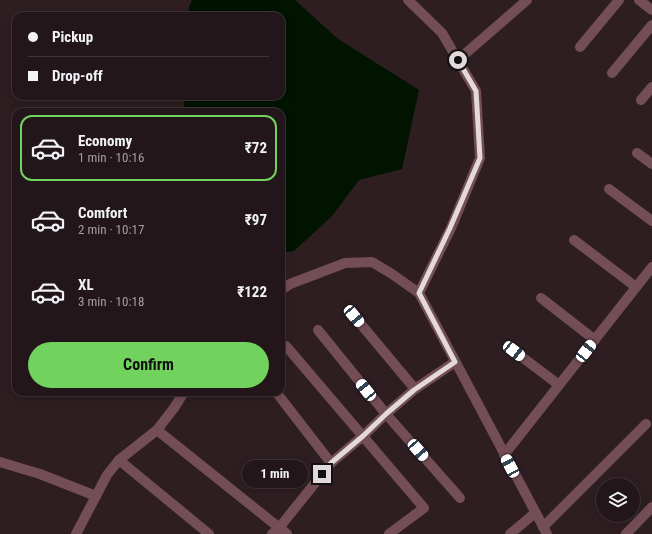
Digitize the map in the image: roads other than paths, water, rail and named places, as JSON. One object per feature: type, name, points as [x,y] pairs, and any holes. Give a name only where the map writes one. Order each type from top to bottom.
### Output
[{"type":"street","points":[[408,0],[442,33],[476,91],[480,158],[450,228],[419,293]]},
{"type":"street","points":[[458,60],[527,0]]},
{"type":"street","points":[[580,47],[620,0]]},
{"type":"street","points":[[612,73],[652,25]]},
{"type":"street","points":[[641,100],[652,87]]},
{"type":"street","points":[[637,153],[652,164]]},
{"type":"street","points":[[609,189],[652,221]]},
{"type":"street","points":[[574,240],[636,287]]},
{"type":"street","points":[[285,287],[290,284],[345,263],[372,262],[419,293],[545,531],[646,424]]},
{"type":"street","points":[[504,455],[636,287],[651,272]]},
{"type":"street","points":[[541,298],[595,340]]},
{"type":"street","points":[[354,316],[414,390]]},
{"type":"street","points":[[318,330],[386,414],[460,498]]},
{"type":"street","points":[[286,346],[424,508],[389,534]]},
{"type":"street","points":[[514,351],[559,385]]},
{"type":"street","points":[[157,430],[279,532],[331,463],[414,390],[455,362]]},
{"type":"street","points":[[76,534],[107,475],[119,460],[157,430],[182,396]]},
{"type":"street","points":[[279,396],[331,463]]},
{"type":"street","points":[[119,460],[209,534]]},
{"type":"street","points":[[0,462],[40,474],[96,496]]},
{"type":"street","points":[[632,532],[652,508]]},
{"type":"street","points":[[510,534],[535,513]]}]
